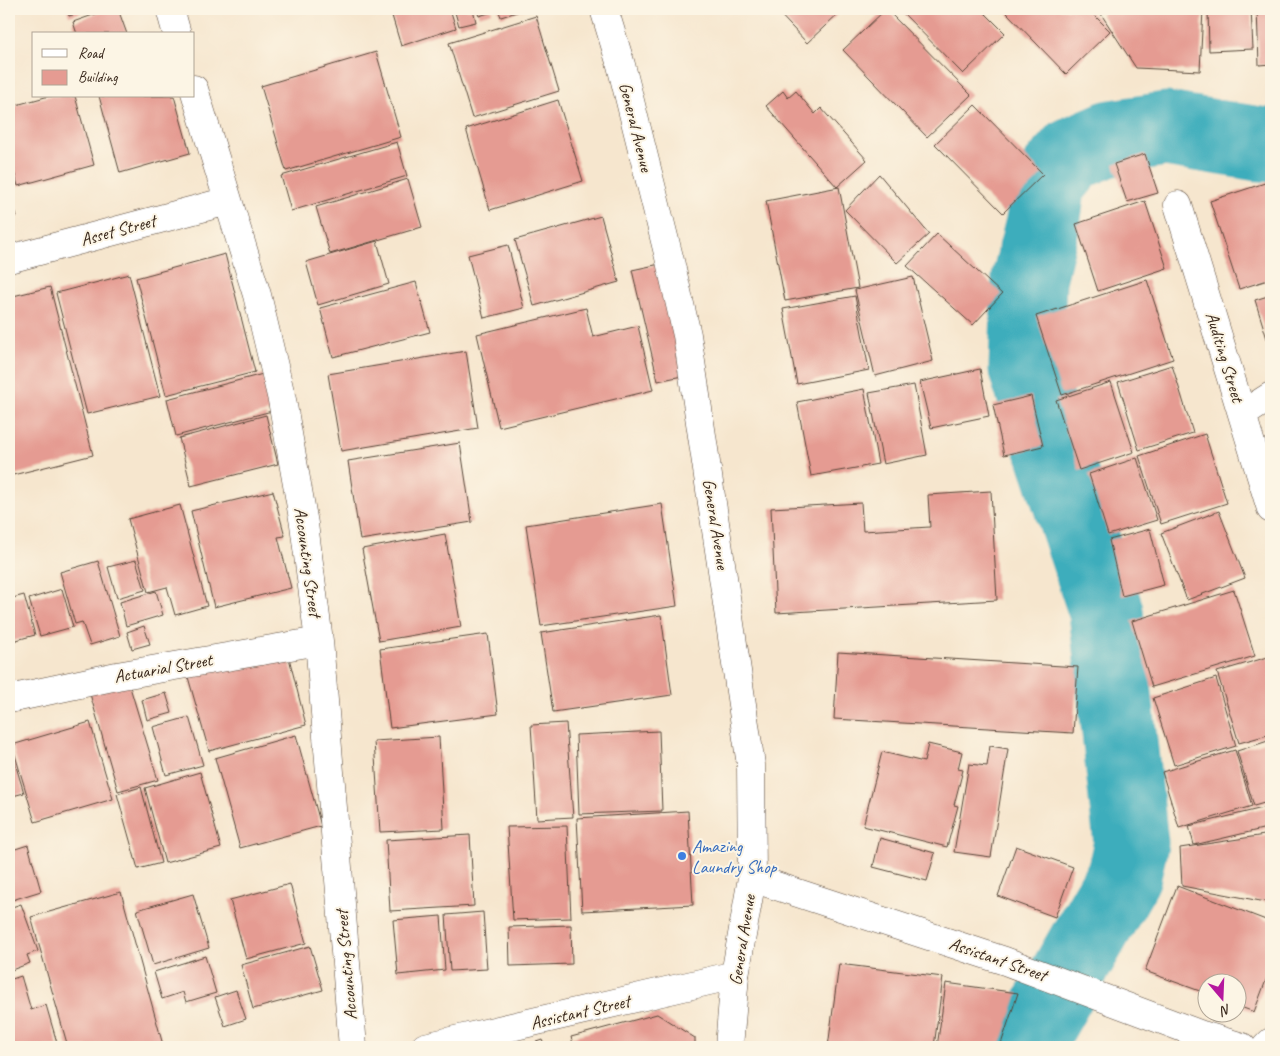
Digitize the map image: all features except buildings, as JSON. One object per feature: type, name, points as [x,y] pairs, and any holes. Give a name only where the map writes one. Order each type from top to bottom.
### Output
[{"type":"street","points":[[170,9],[176,32]]},
{"type":"street","name":"General Avenue","points":[[604,9],[623,75],[687,335],[752,765],[752,878],[735,975],[729,1047]]},
{"type":"street","name":"Accounting Street","points":[[195,92],[257,295],[282,400],[304,524],[319,642],[353,1047]]},
{"type":"street","name":"Asset Street","points":[[9,259],[228,201]]},
{"type":"street","name":"Auditing Street","points":[[1178,205],[1271,509]]},
{"type":"street","points":[[1242,414],[1271,396]]},
{"type":"street","name":"Actuarial Street","points":[[9,699],[117,676],[319,642]]},
{"type":"street","name":"Assistant Street","points":[[752,878],[1005,961],[1125,1004],[1202,1035],[1242,1047]]},
{"type":"street","name":"Assistant Street","points":[[425,1047],[735,975]]},
{"type":"street","points":[[1266,1047],[1271,1042]]},
{"type":"waterway","points":[[1026,1047],[1124,875],[1131,843],[1106,612],[1026,369],[1029,279],[1043,222],[1049,183],[1073,154],[1112,137],[1166,129],[1271,145]]},
{"type":"place","name":"Amazing Laundry Shop","points":[[682,856]]}]
